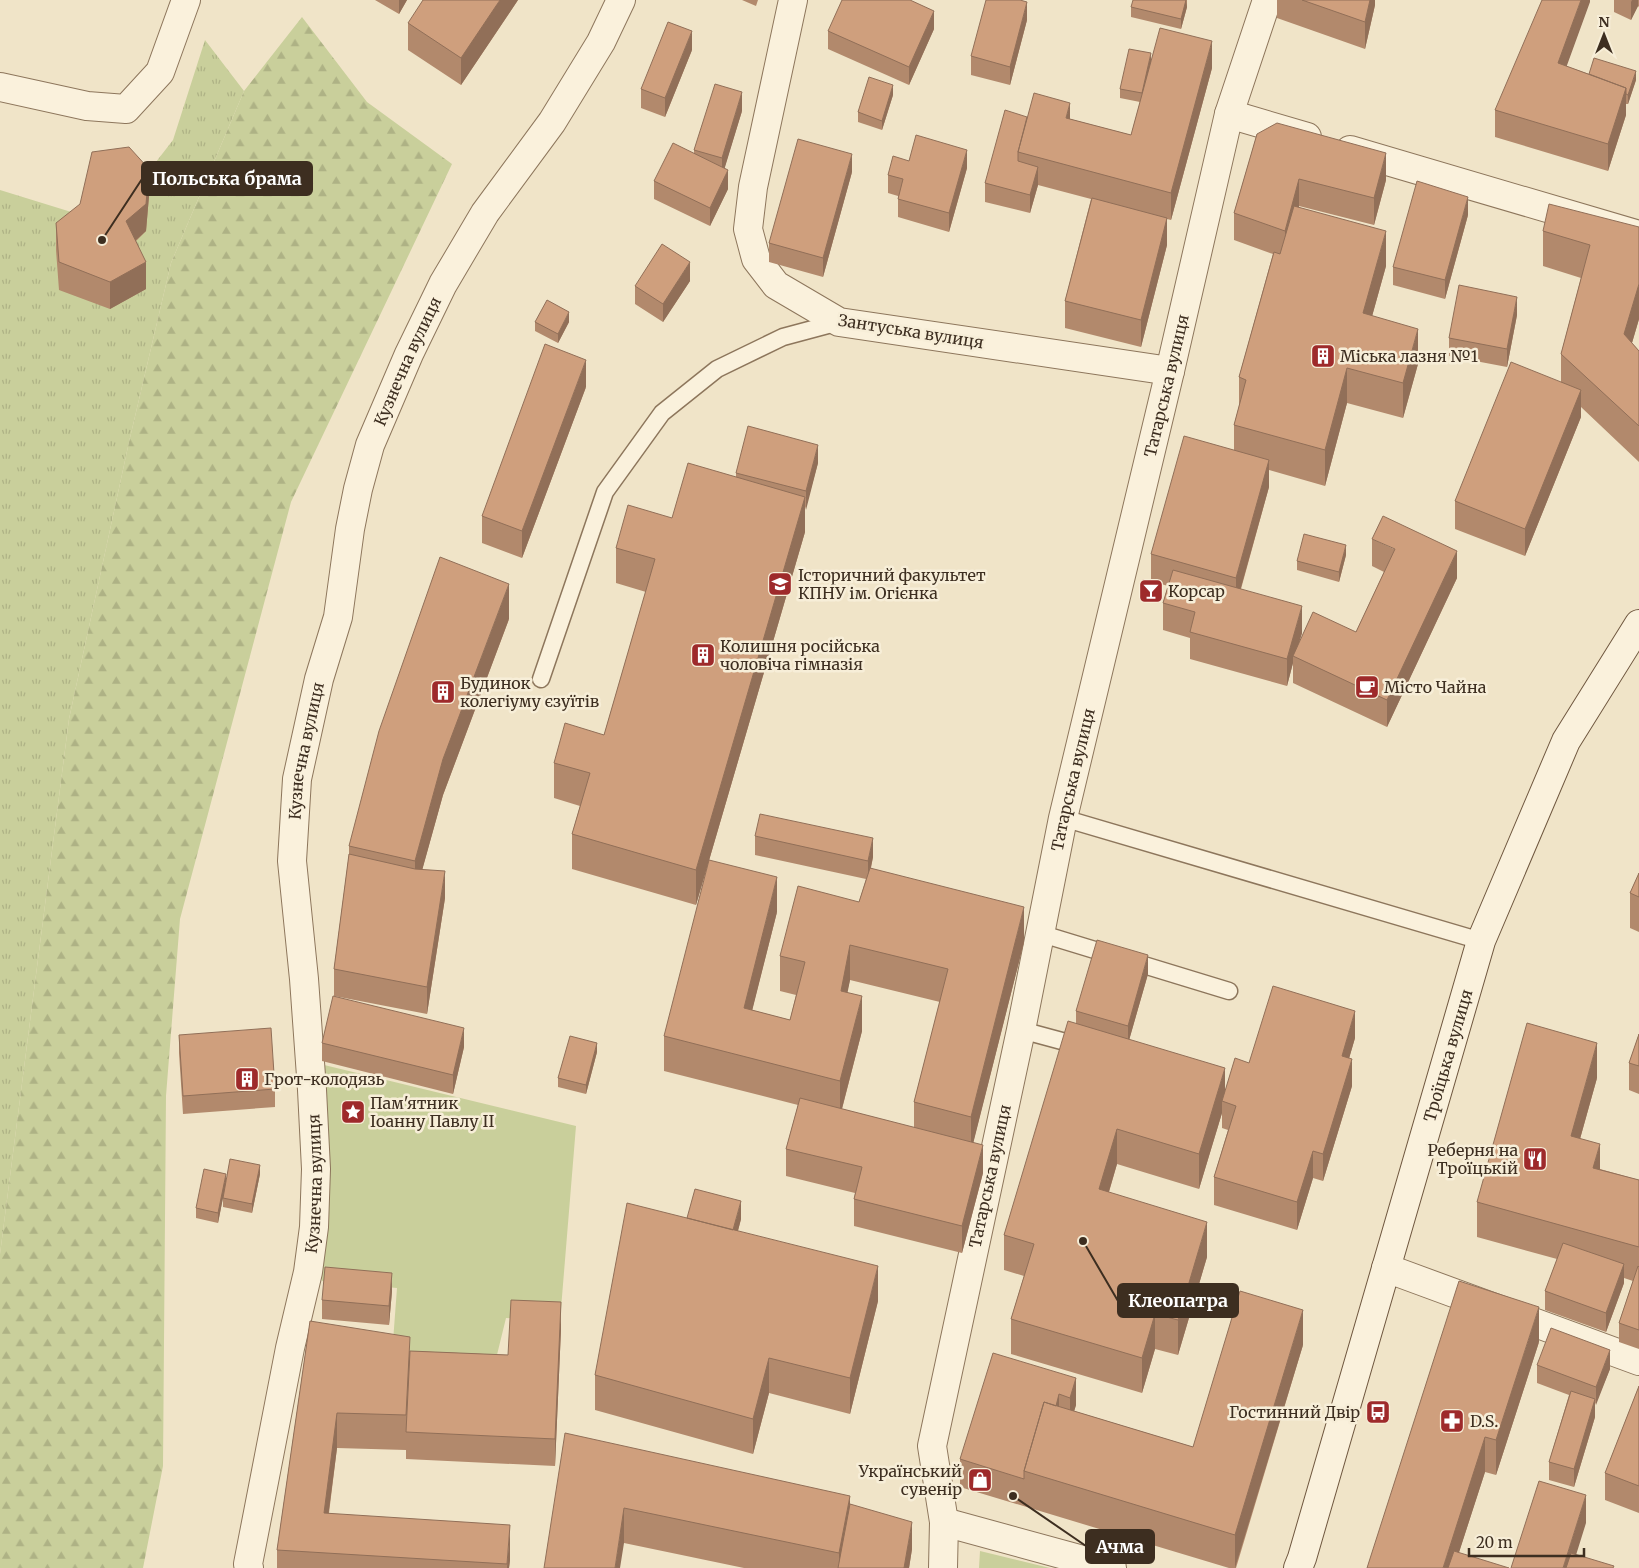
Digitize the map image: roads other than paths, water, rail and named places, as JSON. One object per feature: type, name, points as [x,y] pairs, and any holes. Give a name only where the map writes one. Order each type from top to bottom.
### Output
[{"type":"street","points":[[0,87],[87,106],[126,109],[160,72],[186,0]]},
{"type":"street","name":"Кузнечна вулиця","points":[[249,1568],[248,1564],[290,1348],[308,1272],[314,1227],[316,1169],[312,1090],[304,979],[292,860],[298,778],[319,678],[338,617],[350,529],[358,489],[370,445],[409,354],[443,284],[485,213],[552,122],[601,42],[621,0]]},
{"type":"street","name":"Зантуська вулиця","points":[[793,0],[753,187],[748,229],[756,260],[776,285],[840,322],[1170,371]]},
{"type":"street","name":"Татарська вулиця","points":[[943,1568],[944,1522],[932,1446],[1021,1030],[1063,818],[1170,371],[1229,114],[1267,0]]},
{"type":"street","points":[[1229,114],[1639,235]]},
{"type":"street","name":"Троїцька вулиця","points":[[1298,1568],[1481,941],[1566,741],[1639,624]]},
{"type":"street","points":[[1386,1268],[1639,1361]]},
{"type":"street","points":[[944,1522],[1112,1568]]},
{"type":"lane","points":[[541,679],[605,492],[662,413],[717,369],[783,337],[840,322]]},
{"type":"lane","points":[[1063,818],[1481,941]]},
{"type":"lane","points":[[1039,933],[1229,991]]},
{"type":"lane","points":[[1021,1030],[1103,1052]]},
{"type":"place","name":"Польська брама","points":[[102,240]]},
{"type":"place","name":"Міська лазня №1","points":[[1323,356]]},
{"type":"place","name":"Історичний факультет КПНУ ім. Огієнка","points":[[780,584]]},
{"type":"place","name":"Корсар","points":[[1151,591]]},
{"type":"place","name":"Колишня російська чоловіча гімназія","points":[[703,655]]},
{"type":"place","name":"Місто Чайна","points":[[1367,687]]},
{"type":"place","name":"Будинок колегіуму єзуїтів","points":[[443,692]]},
{"type":"place","name":"Грот-колодязь","points":[[247,1079]]},
{"type":"place","name":"Пам'ятник Iоанну Павлу II","points":[[353,1112]]},
{"type":"place","name":"Реберня на Троїцькій","points":[[1535,1159]]},
{"type":"place","name":"Клеопатра","points":[[1083,1241]]},
{"type":"place","name":"Гостинний Двір","points":[[1378,1412]]},
{"type":"place","name":"D.S.","points":[[1452,1421]]},
{"type":"place","name":"Український сувенір","points":[[980,1480]]},
{"type":"place","name":"Ачма","points":[[1013,1496]]}]
